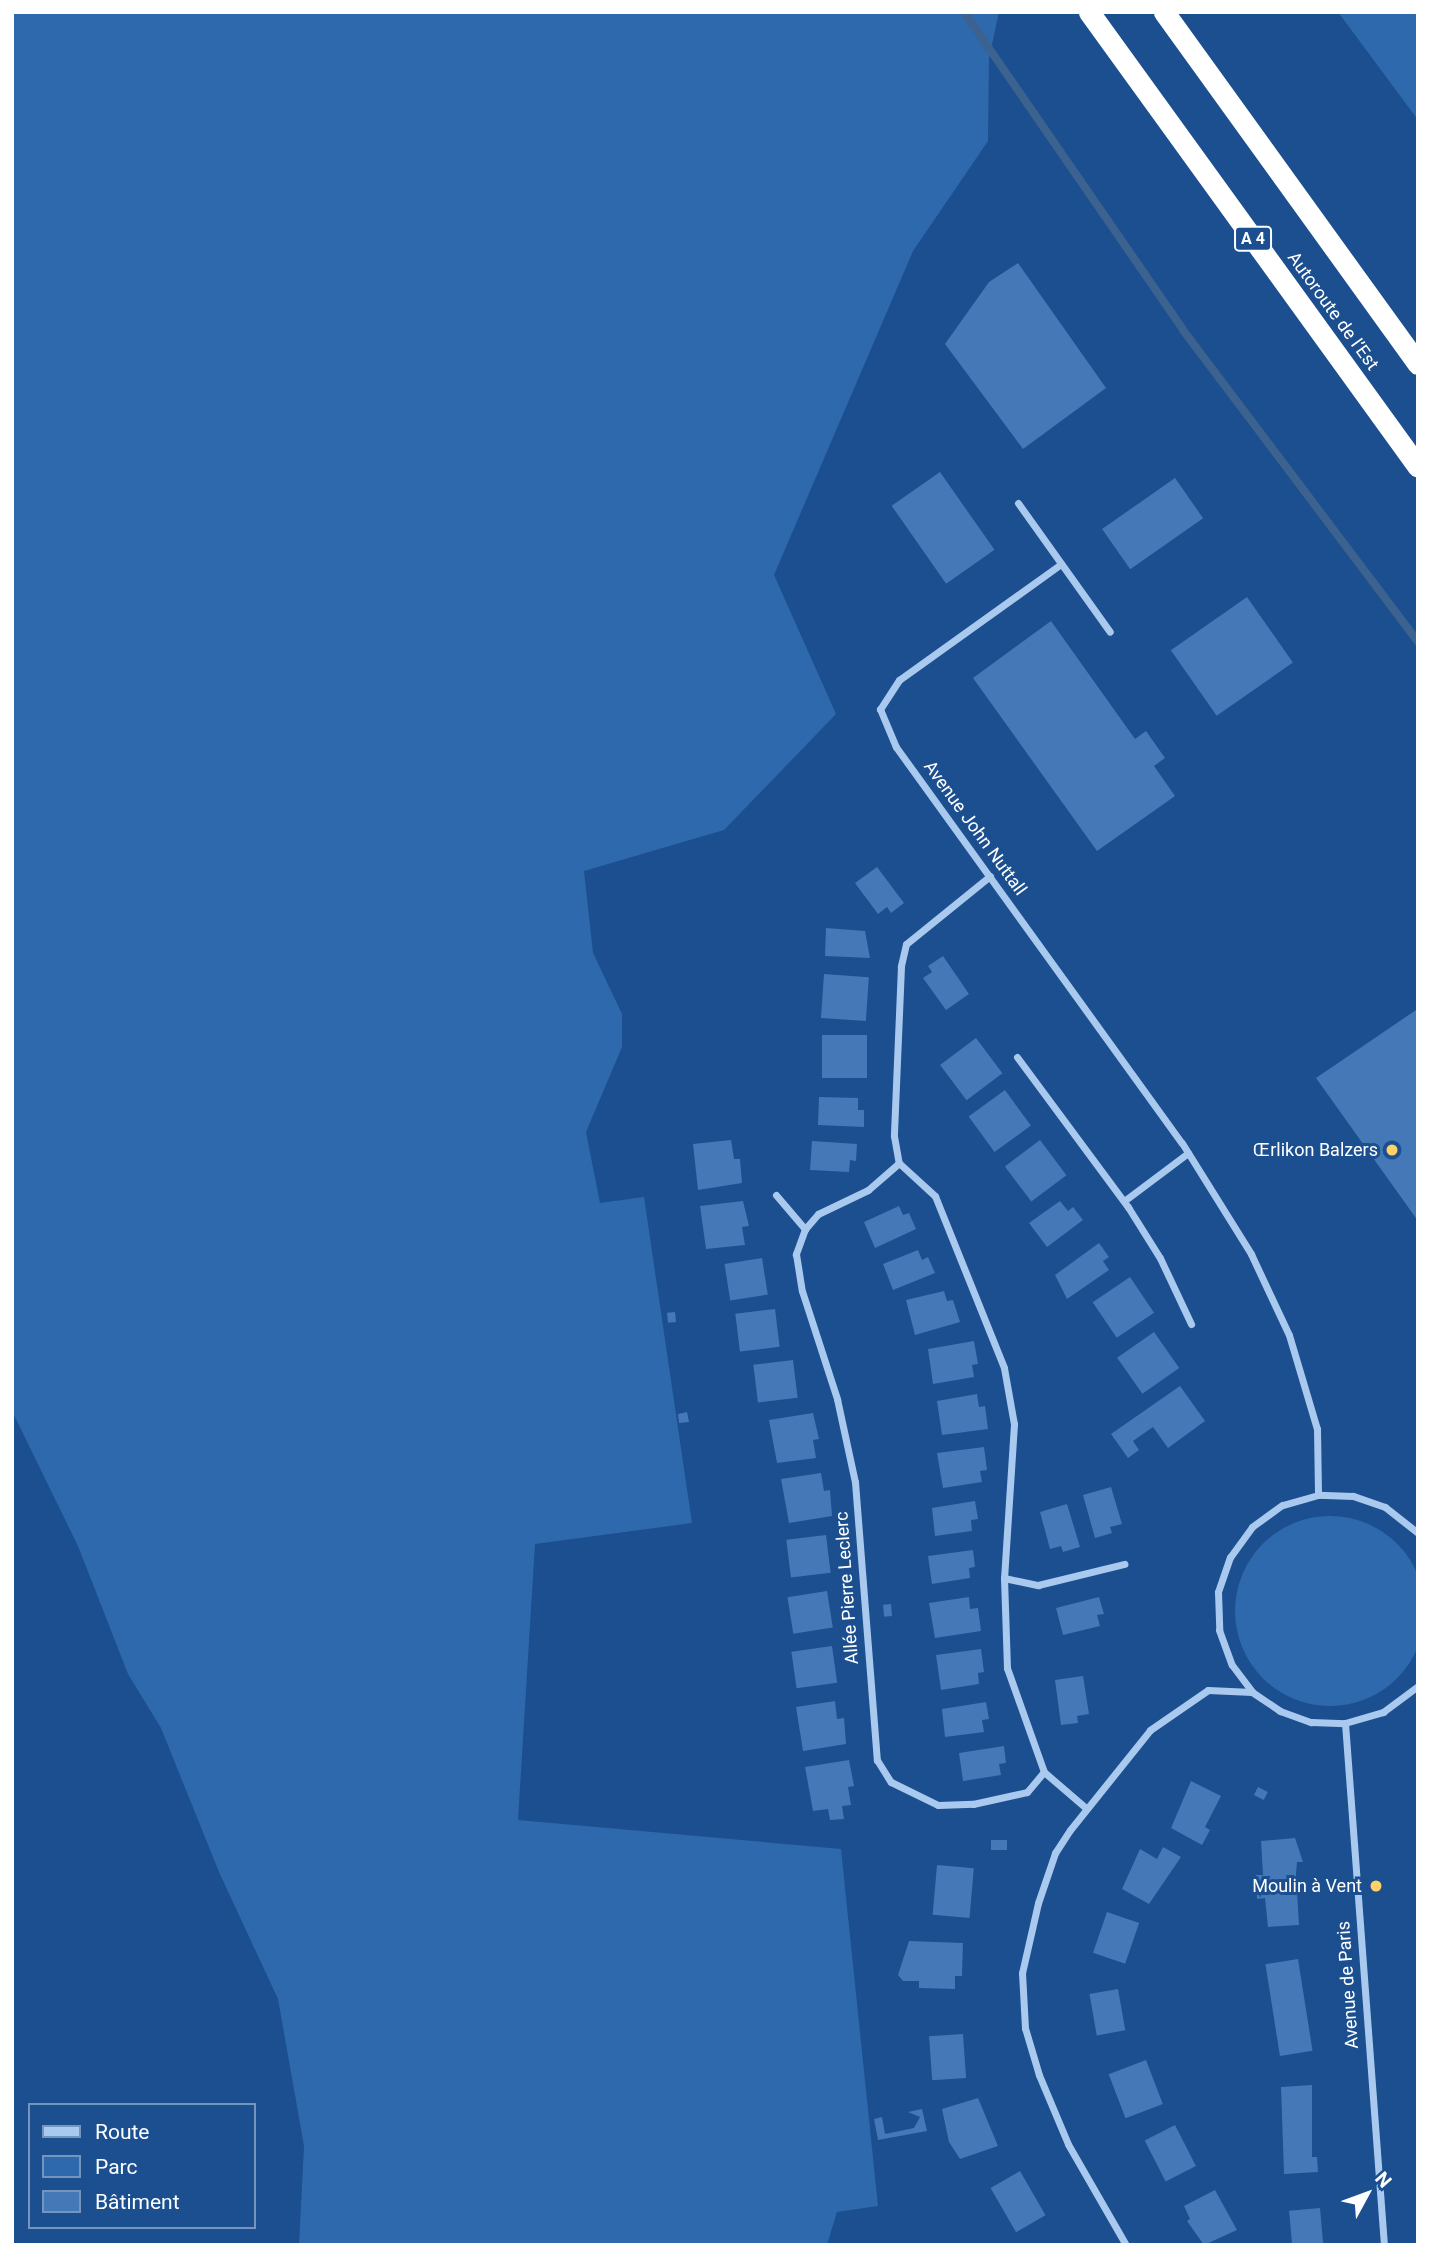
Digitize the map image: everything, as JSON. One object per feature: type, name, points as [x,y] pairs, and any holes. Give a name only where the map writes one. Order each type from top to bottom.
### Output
[{"type":"highway","name":"Autoroute de l’Est","points":[[1089,12],[1418,467]]},
{"type":"highway","points":[[1164,12],[1418,364]]},
{"type":"street","points":[[1018,503],[1110,632]]},
{"type":"street","name":"Avenue John Nuttall","points":[[1061,564],[899,680],[880,709],[896,747],[1188,1153],[1251,1254],[1289,1335],[1317,1429],[1318,1495]]},
{"type":"street","points":[[990,876],[906,944],[901,967],[894,1136],[899,1163],[935,1196],[1004,1368],[1014,1424],[1004,1578],[1007,1668],[1044,1772],[1086,1808]]},
{"type":"street","points":[[1017,1057],[1124,1201],[1160,1258],[1191,1324]]},
{"type":"street","points":[[1124,1201],[1188,1153]]},
{"type":"street","points":[[776,1195],[805,1229],[818,1214],[868,1190],[899,1163]]},
{"type":"street","name":"Allée Pierre Leclerc","points":[[805,1229],[796,1254],[802,1291],[837,1399],[855,1482],[877,1760],[891,1782],[938,1805],[973,1804],[1027,1792],[1044,1772]]},
{"type":"street","points":[[1418,1533],[1385,1507],[1353,1496],[1318,1495],[1282,1505],[1262,1519],[1230,1557],[1219,1592],[1219,1630],[1232,1665],[1252,1692],[1280,1711],[1301,1718],[1345,1723],[1383,1712],[1418,1686]]},
{"type":"street","points":[[1004,1578],[1038,1585],[1124,1564]]},
{"type":"street","points":[[1126,2245],[1068,2144],[1039,2075],[1026,2028],[1022,1973],[1038,1903],[1055,1853],[1086,1808],[1150,1730],[1198,1696],[1208,1690],[1252,1692]]},
{"type":"street","name":"Avenue de Paris","points":[[1345,1723],[1384,2245]]},
{"type":"green space","points":[[12,12],[999,12],[989,58],[988,141],[913,251],[774,575],[836,714],[724,830],[584,871],[593,953],[622,1014],[622,1047],[586,1132],[600,1203],[644,1197],[692,1523],[535,1544],[518,1820],[841,1849],[878,2206],[837,2212],[827,2245],[299,2245],[304,2146],[278,1999],[219,1872],[161,1728],[128,1674],[78,1546],[12,1411]]},
{"type":"green space","points":[[1338,12],[1418,12],[1418,120]]},
{"type":"green space","points":[[1330,1516],[1366,1523],[1397,1544],[1418,1575],[1425,1611],[1418,1647],[1397,1678],[1366,1699],[1330,1706],[1294,1699],[1263,1678],[1242,1647],[1235,1611],[1242,1575],[1263,1544],[1294,1523]]},
{"type":"building","points":[[1018,263],[1106,388],[1023,449],[945,344],[989,282]]},
{"type":"building","points":[[940,472],[994,550],[946,584],[892,506]]},
{"type":"building","points":[[1175,478],[1203,518],[1130,569],[1102,529]]},
{"type":"building","points":[[1247,597],[1293,663],[1217,716],[1171,650]]},
{"type":"building","points":[[1051,621],[1135,739],[1146,731],[1165,758],[1154,766],[1175,796],[1097,851],[973,678]]},
{"type":"building","points":[[877,867],[904,903],[891,913],[887,907],[878,914],[855,883]]},
{"type":"building","points":[[826,928],[865,931],[870,958],[825,956]]},
{"type":"building","points":[[943,956],[969,994],[946,1010],[923,978],[932,972],[928,966]]},
{"type":"building","points":[[824,974],[869,977],[866,1021],[821,1018]]},
{"type":"building","name":"Œrlikon Balzers","points":[[1416,1010],[1418,1012],[1418,1221],[1316,1078]]},
{"type":"building","points":[[822,1035],[867,1035],[867,1078],[822,1078]]},
{"type":"building","points":[[976,1038],[1002,1073],[967,1100],[940,1065]]},
{"type":"building","points":[[1005,1090],[1031,1126],[994,1152],[969,1116]]},
{"type":"building","points":[[819,1097],[858,1098],[858,1110],[864,1110],[864,1127],[818,1125]]},
{"type":"building","points":[[731,1140],[734,1159],[740,1159],[742,1183],[698,1190],[693,1144]]},
{"type":"building","points":[[1040,1140],[1066,1175],[1031,1202],[1005,1166]]},
{"type":"building","points":[[812,1141],[857,1144],[856,1161],[850,1160],[849,1172],[810,1170]]},
{"type":"building","points":[[743,1201],[749,1226],[742,1227],[745,1245],[706,1249],[700,1206]]},
{"type":"building","points":[[1060,1201],[1068,1211],[1073,1207],[1083,1220],[1047,1247],[1029,1223]]},
{"type":"building","points":[[899,1206],[903,1215],[909,1213],[916,1229],[875,1248],[864,1222]]},
{"type":"building","points":[[1099,1243],[1109,1257],[1103,1261],[1109,1270],[1067,1299],[1055,1275]]},
{"type":"building","points":[[918,1250],[922,1260],[928,1257],[935,1273],[893,1290],[883,1264]]},
{"type":"building","points":[[762,1258],[768,1295],[730,1300],[724,1264]]},
{"type":"building","points":[[1130,1277],[1154,1313],[1117,1338],[1093,1302]]},
{"type":"building","points":[[944,1291],[947,1301],[953,1300],[960,1322],[915,1335],[906,1300]]},
{"type":"building","points":[[775,1309],[780,1347],[740,1352],[735,1314]]},
{"type":"building","points":[[675,1312],[676,1322],[668,1323],[667,1313]]},
{"type":"building","points":[[1154,1332],[1179,1368],[1142,1394],[1117,1358]]},
{"type":"building","points":[[974,1341],[978,1364],[972,1365],[974,1377],[933,1384],[928,1349]]},
{"type":"building","points":[[793,1360],[798,1398],[758,1403],[753,1365]]},
{"type":"building","points":[[1180,1386],[1205,1421],[1168,1448],[1153,1427],[1133,1441],[1139,1450],[1128,1458],[1111,1434]]},
{"type":"building","points":[[977,1394],[979,1407],[985,1406],[988,1429],[942,1435],[937,1401]]},
{"type":"building","points":[[687,1412],[689,1422],[679,1423],[678,1414]]},
{"type":"building","points":[[813,1413],[819,1439],[813,1440],[816,1458],[777,1463],[769,1420]]},
{"type":"building","points":[[984,1447],[987,1470],[980,1471],[982,1482],[943,1488],[937,1453]]},
{"type":"building","points":[[821,1473],[824,1491],[830,1490],[832,1516],[789,1523],[781,1479]]},
{"type":"building","points":[[1111,1487],[1122,1524],[1110,1527],[1112,1533],[1095,1538],[1083,1495]]},
{"type":"building","points":[[975,1501],[978,1519],[971,1520],[972,1531],[935,1536],[932,1508]]},
{"type":"building","points":[[1067,1504],[1080,1547],[1063,1552],[1061,1546],[1050,1549],[1040,1512]]},
{"type":"building","points":[[826,1535],[831,1573],[791,1578],[786,1540]]},
{"type":"building","points":[[973,1550],[975,1567],[969,1568],[970,1578],[932,1584],[928,1556]]},
{"type":"building","points":[[827,1591],[833,1628],[793,1634],[787,1597]]},
{"type":"building","points":[[969,1597],[970,1609],[978,1608],[981,1631],[935,1638],[929,1603]]},
{"type":"building","points":[[1099,1597],[1104,1614],[1097,1615],[1100,1626],[1063,1635],[1056,1608]]},
{"type":"building","points":[[891,1604],[892,1616],[884,1617],[883,1605]]},
{"type":"building","points":[[832,1646],[837,1683],[797,1688],[791,1652]]},
{"type":"building","points":[[981,1649],[984,1672],[978,1673],[979,1684],[941,1690],[936,1655]]},
{"type":"building","points":[[1083,1676],[1089,1714],[1077,1716],[1078,1723],[1061,1725],[1055,1680]]},
{"type":"building","points":[[835,1701],[837,1719],[844,1718],[846,1744],[803,1751],[796,1707]]},
{"type":"building","points":[[986,1702],[989,1719],[982,1720],[984,1732],[945,1737],[942,1709]]},
{"type":"building","points":[[1004,1746],[1006,1763],[999,1764],[1001,1775],[963,1781],[959,1753]]},
{"type":"building","points":[[849,1760],[854,1786],[848,1787],[851,1805],[842,1806],[844,1819],[830,1820],[828,1809],[813,1811],[805,1767]]},
{"type":"building","points":[[1191,1781],[1221,1796],[1205,1827],[1210,1830],[1202,1845],[1171,1828]]},
{"type":"building","points":[[1258,1787],[1268,1792],[1264,1800],[1254,1795]]},
{"type":"building","points":[[1295,1838],[1303,1862],[1297,1862],[1296,1874],[1299,1925],[1268,1927],[1265,1898],[1257,1899],[1256,1875],[1263,1875],[1261,1841]]},
{"type":"building","points":[[991,1840],[1007,1840],[1007,1850],[991,1850]]},
{"type":"building","points":[[1163,1847],[1181,1857],[1149,1904],[1122,1889],[1140,1849],[1157,1859]]},
{"type":"building","points":[[937,1865],[974,1868],[970,1918],[933,1915]]},
{"type":"building","points":[[1107,1912],[1139,1923],[1125,1964],[1093,1953]]},
{"type":"building","points":[[909,1941],[963,1943],[962,1976],[955,1976],[955,1989],[919,1988],[919,1981],[903,1981],[898,1975]]},
{"type":"building","points":[[1298,1959],[1313,2051],[1280,2056],[1265,1964]]},
{"type":"building","points":[[1118,1989],[1125,2030],[1097,2035],[1089,1994]]},
{"type":"building","points":[[963,2034],[966,2078],[932,2080],[929,2036]]},
{"type":"building","points":[[1146,2060],[1163,2104],[1126,2118],[1109,2074]]},
{"type":"building","points":[[1312,2085],[1312,2157],[1317,2157],[1318,2172],[1284,2174],[1281,2087]]},
{"type":"building","points":[[978,2098],[998,2146],[960,2159],[949,2142],[942,2109]]},
{"type":"building","points":[[922,2109],[927,2131],[878,2140],[874,2119],[882,2117],[885,2134],[914,2128],[920,2117],[908,2112]]},
{"type":"building","points":[[1175,2125],[1196,2166],[1166,2181],[1145,2140]]},
{"type":"building","points":[[1020,2171],[1046,2215],[1016,2232],[991,2188]]},
{"type":"building","points":[[1215,2190],[1237,2230],[1204,2245],[1187,2221],[1190,2219],[1184,2206]]},
{"type":"building","points":[[1320,2208],[1323,2245],[1292,2245],[1289,2211]]},
{"type":"waterway","points":[[964,12],[1183,330],[1418,642]]},
{"type":"place","name":"Œrlikon Balzers","points":[[1392,1150]]},
{"type":"place","name":"Moulin à Vent","points":[[1376,1886]]}]
